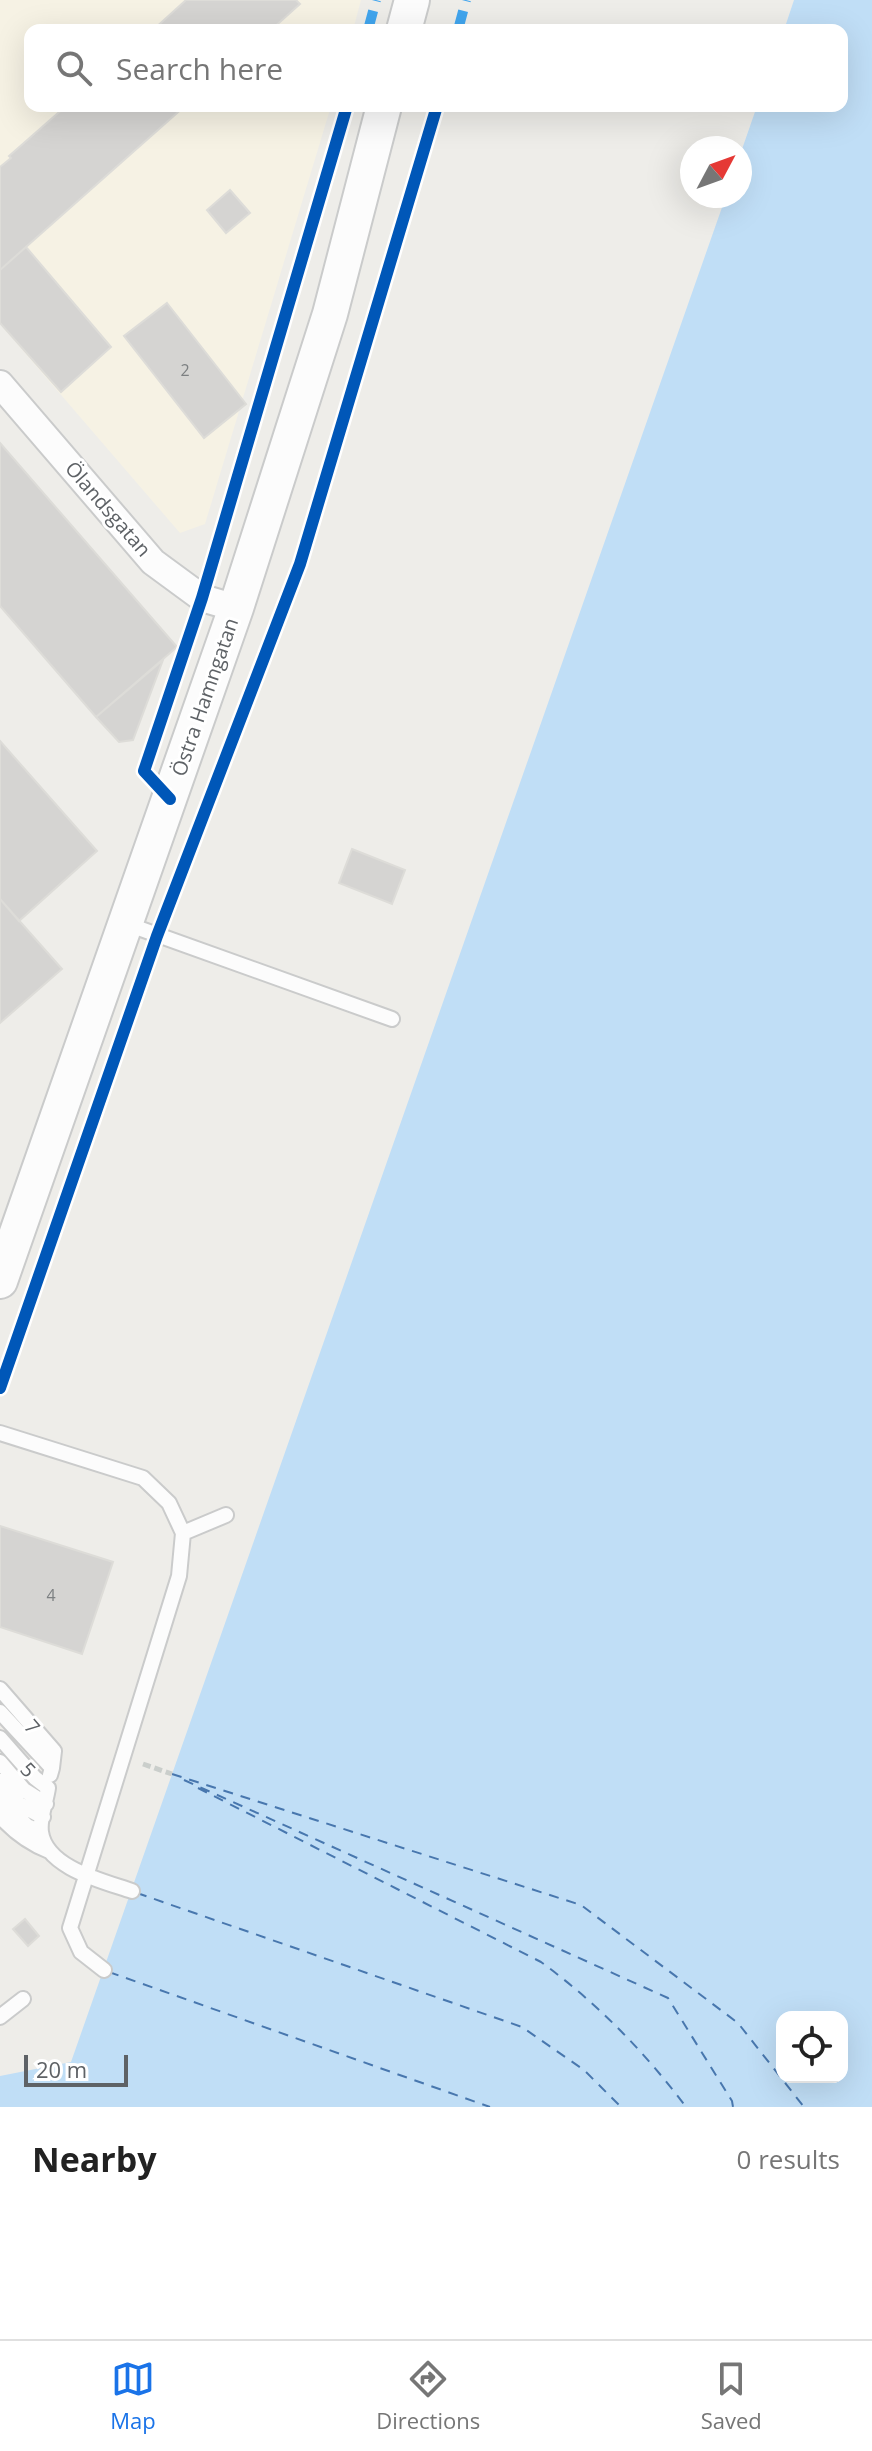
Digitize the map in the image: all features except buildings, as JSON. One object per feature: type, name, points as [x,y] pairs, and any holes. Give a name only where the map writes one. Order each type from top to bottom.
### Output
[{"type":"street","points":[[406,24],[412,0]]},
{"type":"street","name":"Östra Hamngatan","points":[[0,1281],[236,608],[330,314],[382,112]]},
{"type":"street","name":"Ölandsgatan","points":[[0,384],[153,562],[202,598],[236,608]]},
{"type":"lane","points":[[126,924],[392,1019]]},
{"type":"lane","points":[[0,1433],[143,1478],[169,1503],[183,1533],[179,1576],[70,1928],[81,1952],[104,1970]]},
{"type":"lane","points":[[183,1533],[226,1515]]},
{"type":"lane","name":"7","points":[[0,1689],[54,1751],[52,1768]]},
{"type":"lane","points":[[0,1712],[52,1768],[44,1810],[49,1851]]},
{"type":"lane","name":"5","points":[[0,1738],[35,1778],[44,1810]]},
{"type":"lane","points":[[0,1762],[44,1810]]},
{"type":"lane","points":[[0,1781],[19,1804],[44,1810]]},
{"type":"lane","points":[[0,1799],[27,1826],[44,1810]]},
{"type":"lane","points":[[0,1816],[18,1835],[49,1851],[73,1870],[132,1891]]},
{"type":"lane","points":[[0,2017],[23,1999]]},
{"type":"shaded area","points":[[0,0],[361,0],[355,24],[24,24],[24,112],[329,112],[205,524],[180,533],[0,324]]},
{"type":"water","points":[[794,0],[872,0],[872,2107],[0,2107],[0,2076],[71,2062],[722,208],[752,208],[752,136],[747,136],[755,112],[848,112],[848,24],[786,24]]},
{"type":"ferry route","points":[[172,1774],[581,1905],[738,2023],[804,2107]]},
{"type":"ferry route","points":[[184,1780],[668,1998],[733,2107]]},
{"type":"ferry route","points":[[198,1788],[541,1962],[619,2029],[654,2066],[686,2107]]},
{"type":"ferry route","points":[[137,1893],[522,2027],[584,2070],[621,2107]]},
{"type":"ferry route","points":[[109,1972],[490,2107]]},
{"type":"marked path","points":[[370,24],[376,0]]},
{"type":"marked path","points":[[460,24],[466,0]]},
{"type":"cycle path","points":[[170,799],[144,771],[202,598],[345,112]]},
{"type":"cycle path","points":[[0,1388],[157,936],[300,564],[435,112]]}]
